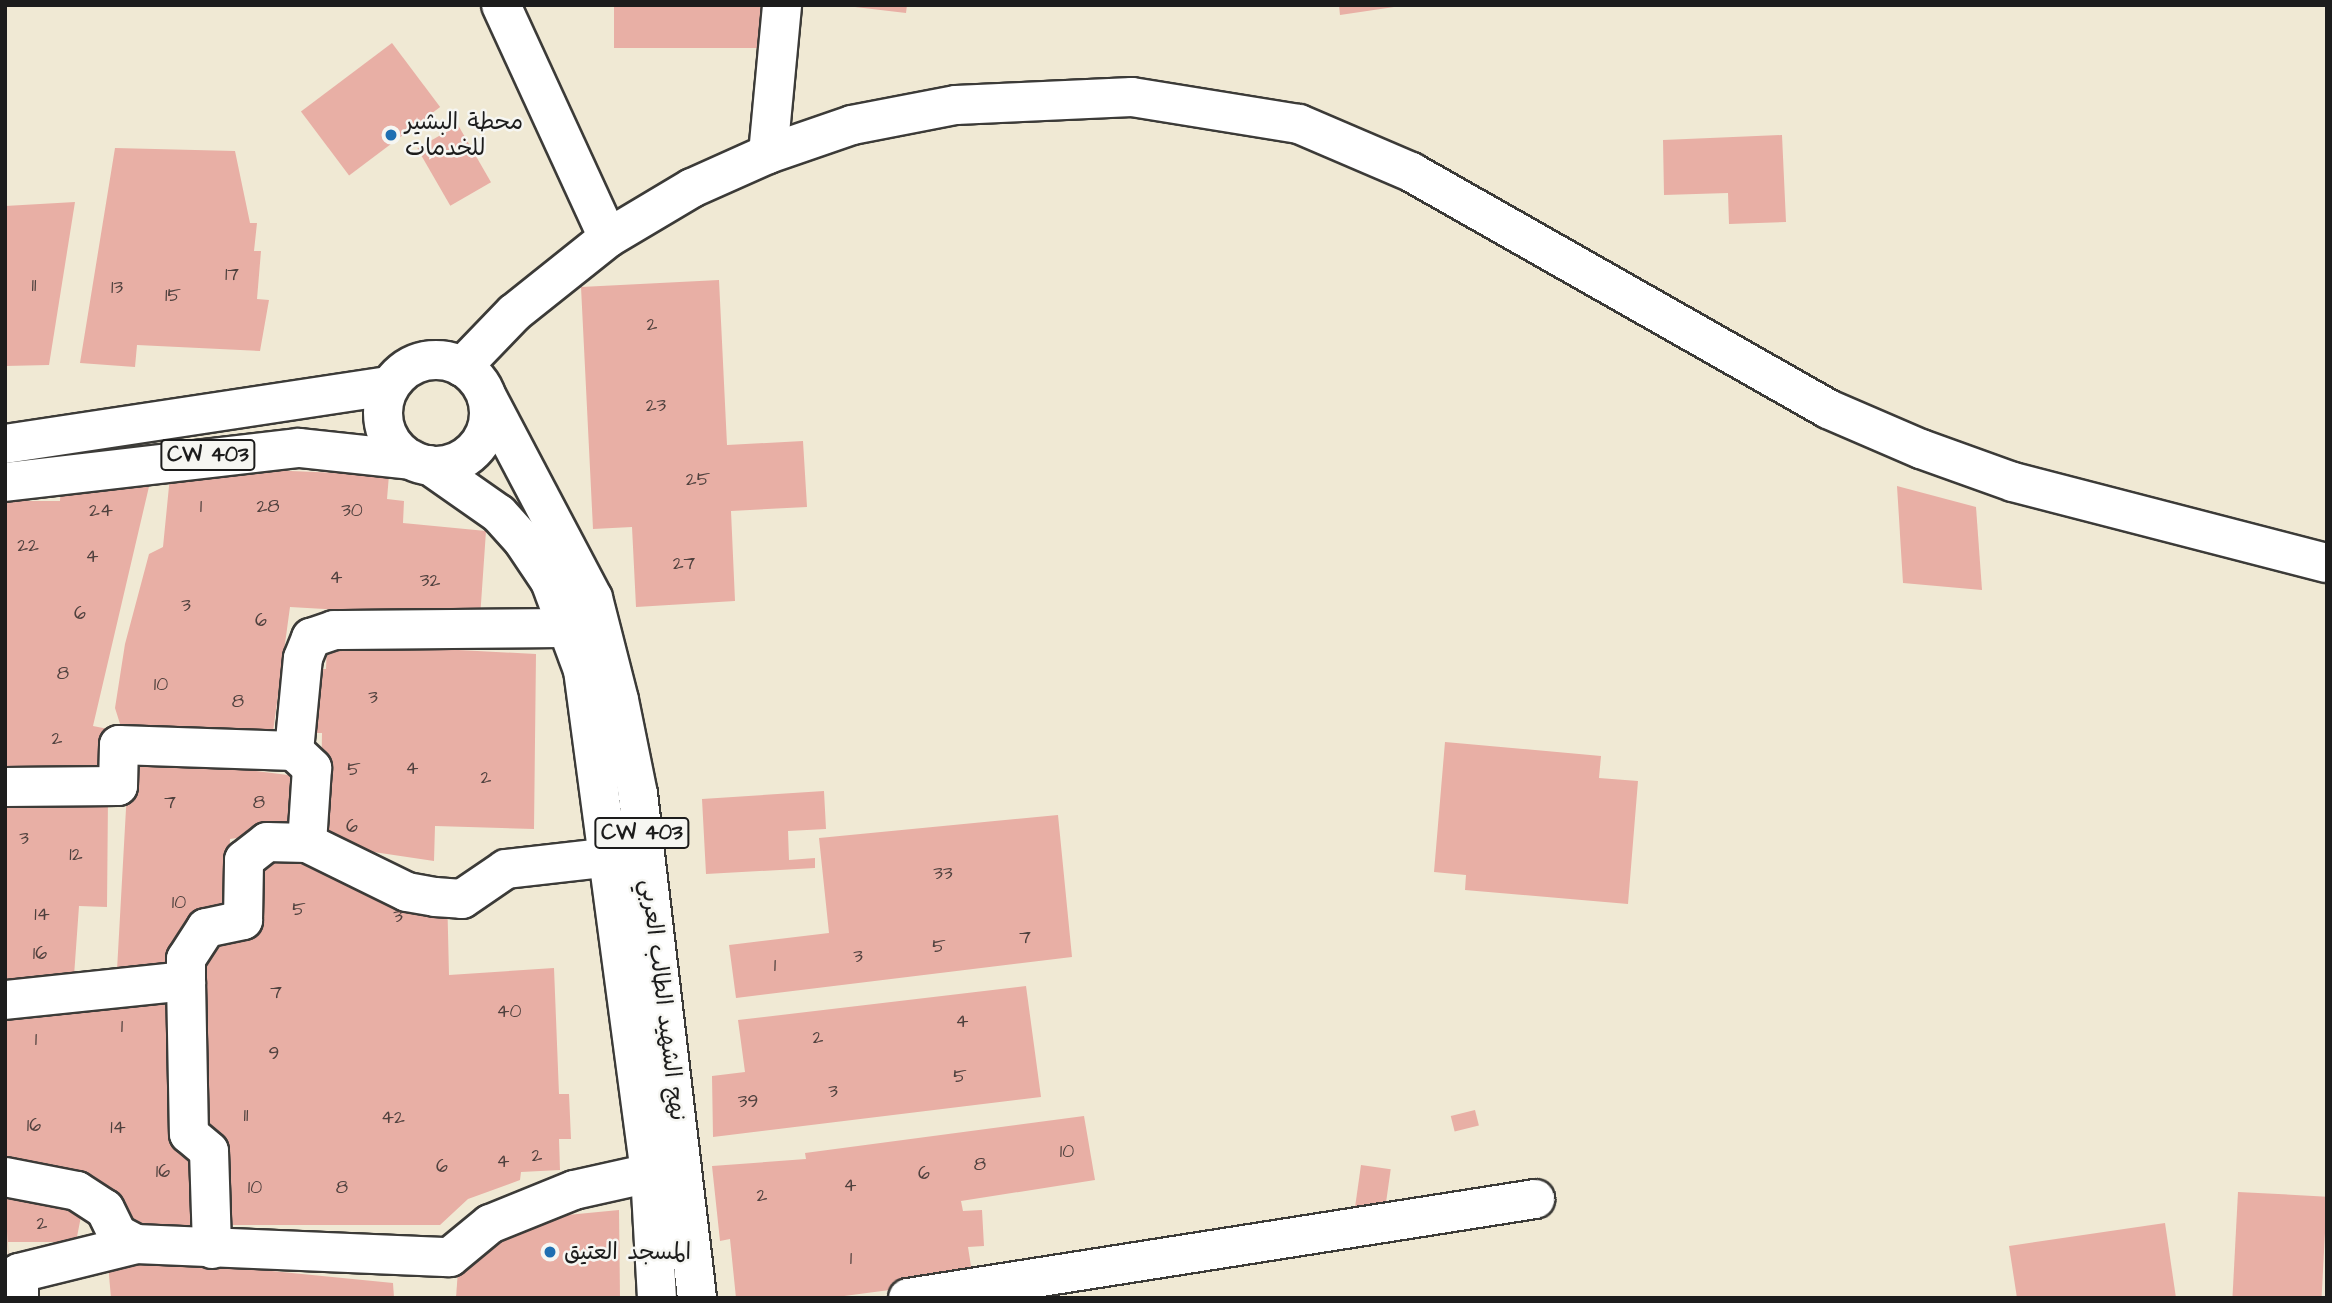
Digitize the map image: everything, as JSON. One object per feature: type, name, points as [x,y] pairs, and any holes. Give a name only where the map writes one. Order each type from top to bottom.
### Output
[{"type":"main road","points":[[501,5],[608,238]]},
{"type":"main road","points":[[768,154],[782,5]]},
{"type":"main road","points":[[462,367],[514,313],[608,238],[692,188],[768,154],[852,125],[957,105],[1056,96],[1132,96],[1299,124],[1412,172],[1828,409],[1921,449],[2013,482],[2327,563]]},
{"type":"main road","points":[[430,360],[462,367],[487,397],[487,423],[477,447],[455,462],[421,463],[388,436],[383,420],[390,386],[414,365],[430,360]]},
{"type":"main road","name":"CW 403","points":[[5,444],[390,386]]},
{"type":"main road","name":"نهج الشهيد الطالب العربي","points":[[487,397],[593,598],[619,700],[638,794],[697,1298]]},
{"type":"main road","name":"نهج الشهيد الطالب العربي","points":[[5,482],[299,448],[421,463],[499,514],[523,541],[571,628],[611,857],[650,1173],[657,1298]]},
{"type":"main road","points":[[294,751],[311,638],[382,626],[571,628]]},
{"type":"main road","points":[[5,787],[118,786],[119,745],[294,751],[312,768],[307,843]]},
{"type":"main road","points":[[212,1249],[209,1151],[189,1134],[186,959],[206,928],[243,920],[244,860],[267,842],[307,843],[407,891],[435,898],[462,899],[506,869],[611,857]]},
{"type":"main road","points":[[5,1000],[186,981]]},
{"type":"main road","points":[[19,1298],[19,1273],[136,1244],[450,1257],[490,1224],[575,1190],[650,1173]]},
{"type":"main road","points":[[5,1177],[77,1191],[105,1209],[117,1234],[136,1244]]},
{"type":"main road","points":[[908,1298],[1535,1199]]},
{"type":"building","points":[[614,5],[761,5],[761,48],[614,48]]},
{"type":"building","points":[[838,5],[907,5],[906,13]]},
{"type":"building","points":[[1339,5],[1394,5],[1394,7],[1340,15]]},
{"type":"building","points":[[392,43],[440,107],[349,175],[301,112]]},
{"type":"building","points":[[458,125],[491,182],[450,206],[417,148]]},
{"type":"building","points":[[1782,135],[1786,222],[1729,224],[1728,193],[1664,195],[1663,140]]},
{"type":"building","points":[[115,148],[235,151],[250,223],[257,223],[254,251],[261,251],[257,299],[269,300],[260,351],[137,345],[135,367],[80,363]]},
{"type":"building","points":[[75,202],[49,365],[5,366],[5,206]]},
{"type":"building","points":[[719,280],[727,445],[803,441],[807,507],[731,511],[735,601],[636,607],[632,527],[593,529],[581,287]]},
{"type":"building","points":[[171,466],[389,475],[387,499],[404,501],[403,523],[486,531],[480,618],[290,607],[272,739],[193,727],[190,739],[121,727],[115,708],[125,644],[149,554],[163,547]]},
{"type":"building","points":[[151,478],[93,726],[108,729],[101,780],[5,774],[5,501],[60,501],[61,480]]},
{"type":"building","points":[[1897,486],[1976,507],[1982,590],[1903,583]]},
{"type":"building","points":[[327,643],[536,654],[534,829],[435,826],[434,861],[320,844],[322,733],[313,733],[315,669],[326,669]]},
{"type":"building","points":[[1445,742],[1601,756],[1599,778],[1638,781],[1628,904],[1465,890],[1466,875],[1434,872]]},
{"type":"building","points":[[129,755],[304,777],[305,828],[230,839],[228,892],[239,893],[174,967],[117,970]]},
{"type":"building","points":[[824,791],[826,829],[788,831],[789,860],[815,858],[815,868],[706,874],[702,799]]},
{"type":"building","points":[[5,797],[108,798],[107,907],[79,906],[74,976],[5,987]]},
{"type":"building","points":[[1058,815],[1072,957],[736,998],[729,945],[829,933],[819,838]]},
{"type":"building","points":[[276,852],[447,890],[449,975],[554,968],[559,1094],[569,1094],[571,1139],[559,1139],[560,1170],[521,1172],[520,1180],[468,1199],[440,1225],[216,1225],[202,1139],[197,951],[251,865]]},
{"type":"building","points":[[1026,986],[1041,1097],[713,1137],[712,1076],[745,1072],[738,1020]]},
{"type":"building","points":[[178,994],[171,1145],[202,1148],[206,1232],[135,1224],[119,1212],[121,1195],[5,1164],[5,1009]]},
{"type":"building","points":[[1475,1110],[1479,1126],[1455,1132],[1451,1116]]},
{"type":"building","points":[[1084,1116],[1095,1180],[961,1201],[963,1211],[982,1210],[984,1246],[968,1247],[973,1279],[829,1298],[736,1298],[730,1239],[720,1241],[712,1166],[806,1159],[805,1153]]},
{"type":"building","points":[[1361,1165],[1391,1169],[1385,1212],[1355,1208]]},
{"type":"building","points":[[5,1187],[83,1206],[76,1242],[8,1242],[10,1298]]},
{"type":"building","points":[[2238,1192],[2327,1197],[2322,1298],[2232,1298]]},
{"type":"building","name":"المسجد العتيق","points":[[619,1210],[620,1298],[456,1298],[458,1270],[502,1233],[536,1218]]},
{"type":"building","points":[[2165,1223],[2176,1298],[2017,1298],[2009,1246]]},
{"type":"building","points":[[130,1257],[393,1283],[394,1298],[111,1298],[108,1264]]},
{"type":"place","name":"محطة البشير للخدمات","points":[[391,135]]},
{"type":"place","name":"المسجد العتيق","points":[[550,1252]]}]
